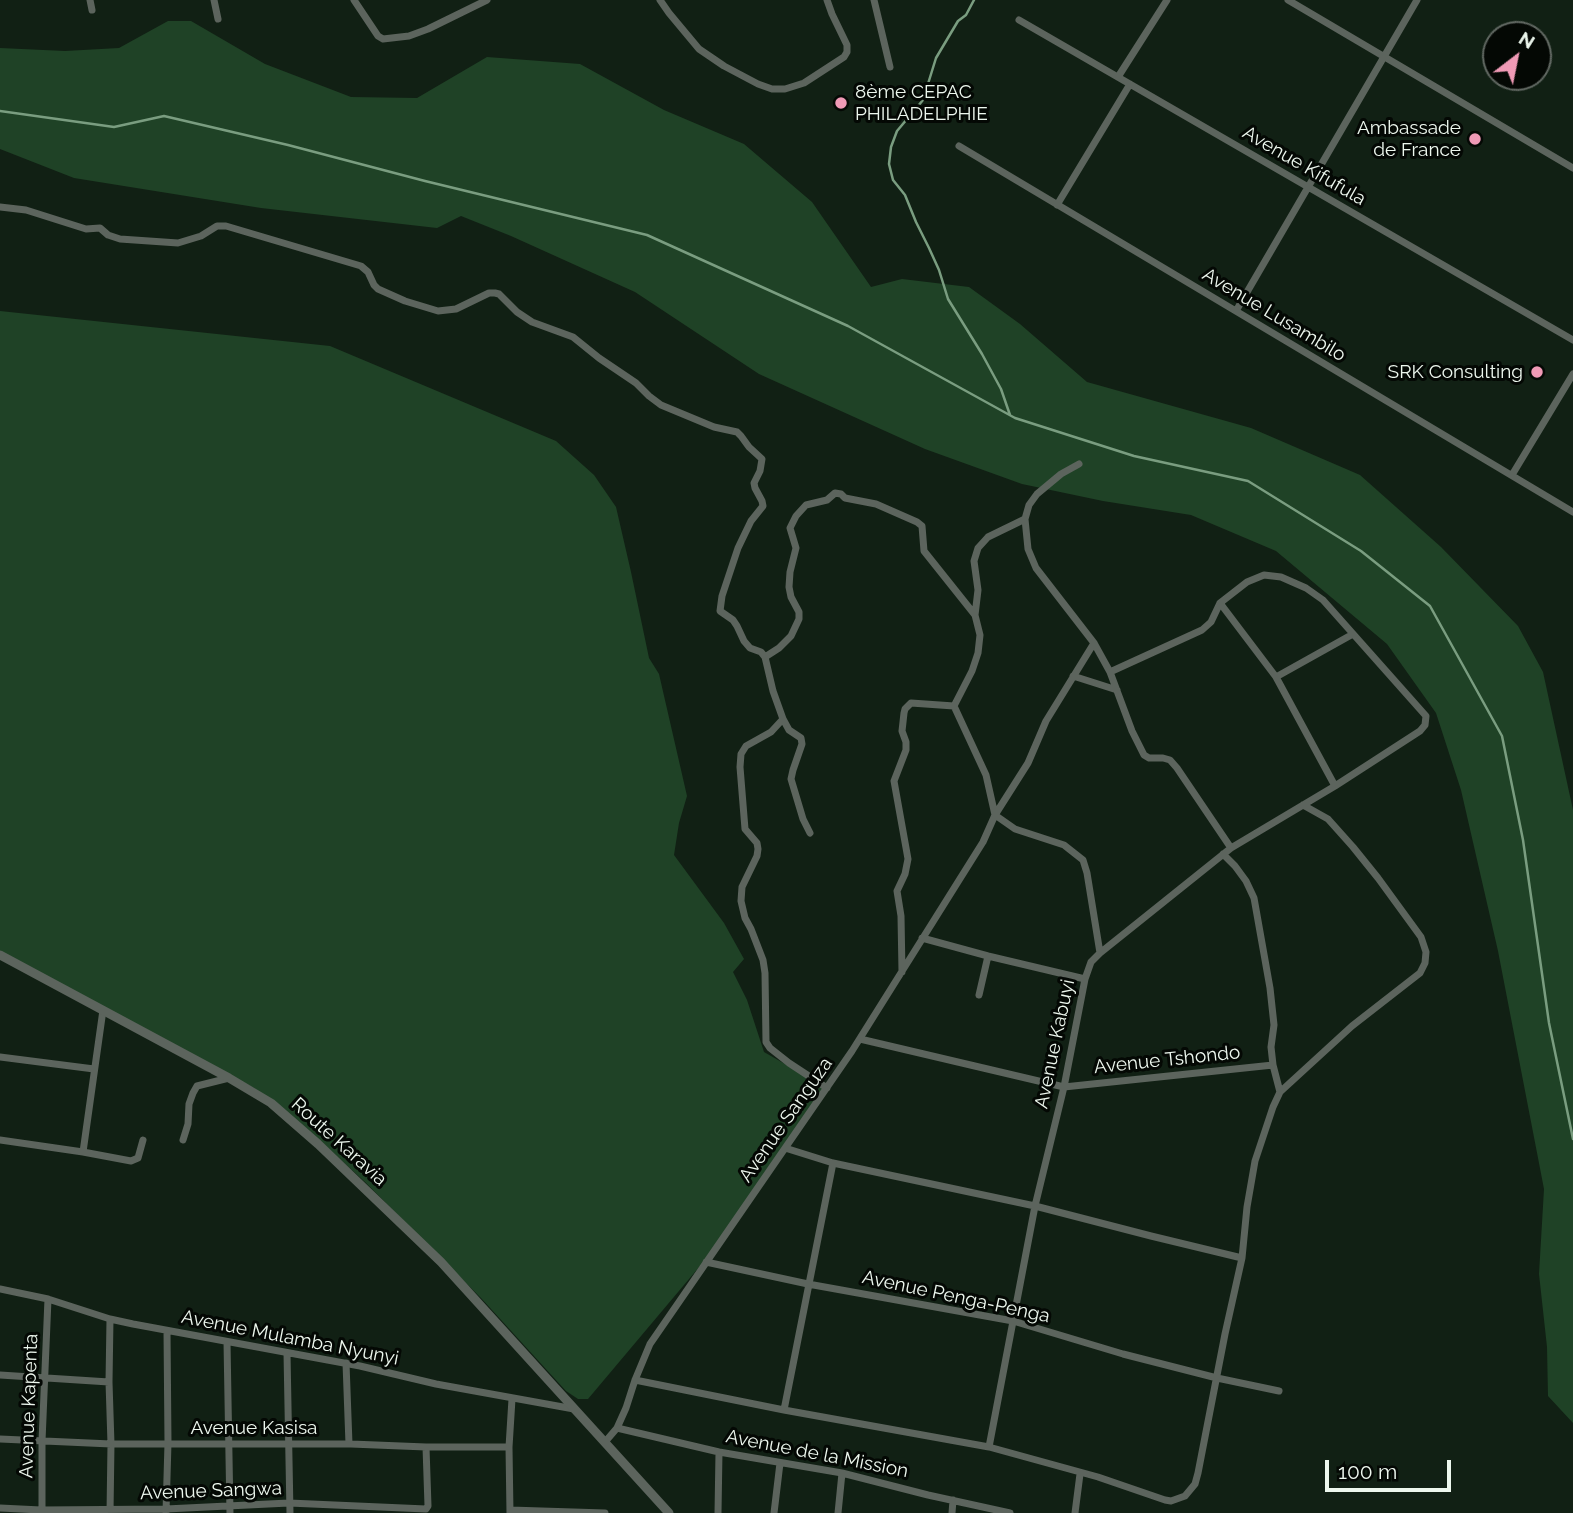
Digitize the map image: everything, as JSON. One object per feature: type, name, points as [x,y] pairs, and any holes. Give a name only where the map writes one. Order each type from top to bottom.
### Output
[{"type":"street","points":[[90,0],[92,10]]},
{"type":"street","points":[[214,0],[218,19]]},
{"type":"street","points":[[354,0],[378,36],[383,39],[409,36],[428,29],[487,0]]},
{"type":"street","points":[[660,0],[699,48],[724,66],[772,89],[785,89],[804,83],[844,57],[847,45],[831,15],[827,0]]},
{"type":"street","points":[[874,0],[890,67]]},
{"type":"street","points":[[1118,77],[1167,0]]},
{"type":"street","points":[[1288,0],[1573,168]]},
{"type":"street","points":[[1236,311],[1418,0]]},
{"type":"street","name":"Avenue Kifufula","points":[[1019,20],[1573,340]]},
{"type":"street","points":[[1057,205],[1130,84]]},
{"type":"street","name":"Avenue Lusambilo","points":[[959,146],[1573,512]]},
{"type":"street","points":[[0,207],[26,210],[86,229],[100,228],[120,239],[178,243],[201,236],[217,226],[226,226],[361,266],[379,289],[405,301],[438,310],[456,309],[495,292],[525,318],[573,337],[636,383],[661,405],[714,427],[737,432],[762,459],[754,483],[763,506],[751,521],[738,548],[722,596],[720,611],[733,620],[750,648],[761,652],[765,657],[783,719],[789,730],[802,741],[791,779],[810,833]]},
{"type":"street","points":[[1512,475],[1573,374]]},
{"type":"street","points":[[1079,464],[1061,474],[1037,494],[1030,505],[1025,519],[1027,549],[1036,568],[1094,643],[1110,672],[1144,755],[1170,760],[1231,848]]},
{"type":"street","points":[[765,657],[791,636],[799,619],[789,587],[796,548],[790,528],[806,505],[827,500],[835,493],[845,498],[876,504],[922,526],[924,551],[975,615]]},
{"type":"street","points":[[954,706],[978,653],[980,635],[975,615],[978,590],[974,561],[978,548],[988,537],[1025,519]]},
{"type":"street","points":[[1110,672],[1202,630],[1211,622],[1220,603],[1247,582],[1264,575],[1282,577],[1306,588],[1323,600],[1353,634],[1276,677]]},
{"type":"street","points":[[1220,603],[1276,677],[1335,786]]},
{"type":"street","name":"Avenue Kabuyi","points":[[989,1447],[1035,1206],[1091,962],[1231,848],[1335,786],[1420,731],[1425,725],[1426,716],[1353,634]]},
{"type":"street","name":"Avenue Sanguza","points":[[605,1442],[617,1429],[650,1344],[860,1039],[983,842],[995,815],[1028,763],[1046,721],[1094,643]]},
{"type":"street","points":[[1073,676],[1117,690]]},
{"type":"street","points":[[901,973],[901,916],[897,891],[908,859],[894,781],[906,750],[902,731],[904,713],[911,703],[954,706]]},
{"type":"street","points":[[954,706],[986,775],[995,815],[1015,830],[1064,845],[1083,860],[1100,953]]},
{"type":"street","points":[[783,719],[771,732],[746,746],[741,754],[746,829],[757,843],[758,849],[742,887],[741,901],[745,918],[763,960],[766,1042],[789,1063],[827,1088]]},
{"type":"street","points":[[635,1380],[989,1447],[1165,1500],[1171,1501],[1185,1496],[1196,1480],[1242,1258],[1251,1180],[1280,1092],[1352,1026],[1420,972],[1425,963],[1426,952],[1421,937],[1378,878],[1328,819],[1303,805]]},
{"type":"street","points":[[1223,854],[1236,866],[1254,898],[1270,988],[1274,1026],[1271,1047],[1280,1092]]},
{"type":"street","points":[[922,938],[1085,979]]},
{"type":"street","name":"Route Karavia","points":[[0,955],[229,1078],[281,1112],[441,1262],[605,1442]]},
{"type":"street","points":[[979,995],[988,956]]},
{"type":"street","points":[[83,1152],[103,1010]]},
{"type":"street","name":"Avenue Tshondo","points":[[860,1039],[1064,1087],[1273,1065]]},
{"type":"street","points":[[0,1058],[94,1069]]},
{"type":"street","points":[[183,1140],[188,1124],[189,1104],[197,1086],[229,1078]]},
{"type":"street","points":[[0,1140],[131,1161],[138,1158],[143,1140]]},
{"type":"street","points":[[785,1148],[833,1163],[1035,1206],[1242,1258]]},
{"type":"street","points":[[784,1410],[833,1163]]},
{"type":"street","name":"Avenue Penga-Penga","points":[[706,1262],[1013,1321],[1123,1354],[1279,1391]]},
{"type":"street","name":"Avenue Mulamba Nyunyi","points":[[0,1290],[48,1299],[110,1319],[167,1331],[346,1363],[512,1399],[576,1409]]},
{"type":"street","name":"Avenue Kapenta","points":[[41,1512],[48,1299]]},
{"type":"street","points":[[110,1319],[110,1511]]},
{"type":"street","points":[[166,1511],[167,1331]]},
{"type":"street","points":[[227,1342],[230,1510]]},
{"type":"street","points":[[287,1353],[290,1513]]},
{"type":"street","points":[[346,1363],[349,1444]]},
{"type":"street","points":[[0,1375],[109,1382]]},
{"type":"street","points":[[512,1399],[509,1447],[510,1512],[605,1513]]},
{"type":"street","name":"Avenue de la Mission","points":[[617,1429],[719,1452],[842,1473],[1010,1513]]},
{"type":"street","name":"Avenue Kasisa","points":[[0,1439],[111,1444],[509,1447]]},
{"type":"street","points":[[605,1442],[669,1513]]},
{"type":"street","name":"Avenue Sangwa","points":[[0,1508],[41,1512],[230,1510],[289,1503],[426,1509],[426,1447]]},
{"type":"street","points":[[718,1513],[719,1452]]},
{"type":"street","points":[[774,1513],[780,1463]]},
{"type":"street","points":[[838,1513],[842,1473]]},
{"type":"street","points":[[1074,1513],[1080,1474]]},
{"type":"street","points":[[952,1513],[953,1500]]},
{"type":"green space","points":[[168,21],[191,21],[265,64],[351,97],[417,98],[487,57],[580,64],[664,110],[744,144],[812,202],[871,287],[902,279],[969,287],[1020,324],[1087,382],[1251,428],[1360,475],[1441,547],[1518,626],[1543,672],[1573,810],[1573,1423],[1548,1396],[1547,1347],[1539,1274],[1544,1189],[1498,951],[1461,790],[1436,713],[1387,644],[1276,551],[1191,515],[1103,501],[1022,484],[925,449],[759,374],[635,292],[461,216],[437,228],[261,208],[74,178],[0,149],[0,48],[65,51],[119,48]]},
{"type":"green space","points":[[0,311],[330,346],[556,441],[594,475],[616,507],[649,658],[659,674],[687,796],[674,855],[724,923],[744,959],[733,972],[747,1000],[764,1052],[827,1088],[721,1241],[588,1399],[578,1399],[566,1391],[481,1298],[365,1182],[307,1129],[254,1088],[0,951]]},
{"type":"waterway","points":[[974,0],[936,58],[923,100],[897,131],[889,164],[893,180],[905,195],[939,270],[948,299],[1001,389],[1010,415]]},
{"type":"waterway","points":[[0,111],[114,127],[164,116],[647,235],[848,326],[1015,418],[1134,456],[1248,481],[1361,551],[1430,606],[1502,736],[1523,840],[1549,1023],[1573,1139]]},
{"type":"place","name":"8ème CEPAC PHILADELPHIE","points":[[841,103]]},
{"type":"place","name":"Ambassade de France","points":[[1475,139]]},
{"type":"place","name":"SRK Consulting","points":[[1537,372]]}]
